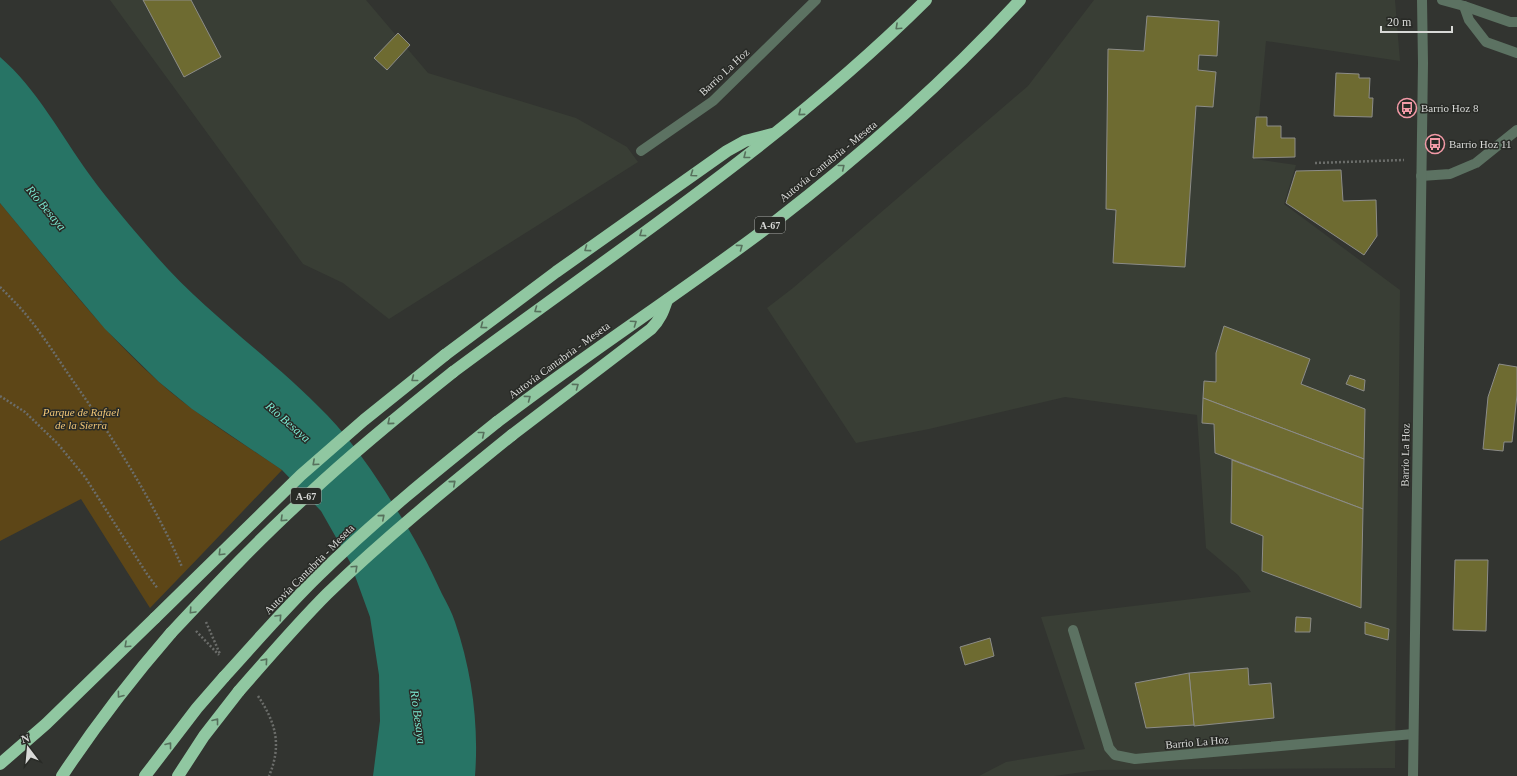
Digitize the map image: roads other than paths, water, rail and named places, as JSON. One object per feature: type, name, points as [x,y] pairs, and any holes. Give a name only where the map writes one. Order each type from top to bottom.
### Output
[{"type":"highway","name":"A-67","points":[[62,776],[127,686],[171,633],[227,574],[309,494],[400,414],[453,372],[688,200],[777,132],[865,58],[926,0]]},
{"type":"highway","name":"Autovía Cantabria - Meseta","points":[[145,776],[197,708],[319,575],[413,490],[497,422],[568,369],[667,300],[772,223],[871,143],[925,96],[964,59],[1020,0]]},
{"type":"highway","points":[[0,764],[46,724],[301,475],[364,420],[445,355],[556,272],[727,151],[745,140],[777,132]]},
{"type":"highway","points":[[178,776],[204,736],[239,691],[305,616],[367,556],[463,474],[658,323],[667,300]]},
{"type":"street","name":"Barrio La Hoz","points":[[641,151],[713,101],[816,0]]},
{"type":"street","name":"Barrio La Hoz","points":[[1413,776],[1423,63],[1422,0]]},
{"type":"street","points":[[1442,0],[1510,22],[1517,22]]},
{"type":"street","points":[[1464,6],[1469,20],[1486,42],[1517,53]]},
{"type":"street","points":[[1421,176],[1450,174],[1476,162],[1517,130]]},
{"type":"street","name":"Barrio La Hoz","points":[[1073,630],[1109,748],[1115,756],[1135,759],[1413,734]]},
{"type":"water","name":"Río Besaya","points":[[0,57],[26,83],[97,185],[157,257],[197,298],[285,375],[327,415],[354,446],[378,481],[407,526],[431,571],[455,622],[466,660],[473,698],[476,737],[475,776],[373,776],[380,721],[379,675],[370,617],[350,562],[321,511],[282,470],[192,409],[159,382],[105,329],[0,203]]},
{"type":"place","name":"Barrio Hoz 8","points":[[1407,108]]},
{"type":"place","name":"Barrio Hoz 11","points":[[1435,144]]},
{"type":"park label","name":"Parque de Rafael de la Sierra","points":[[81,418]]}]
